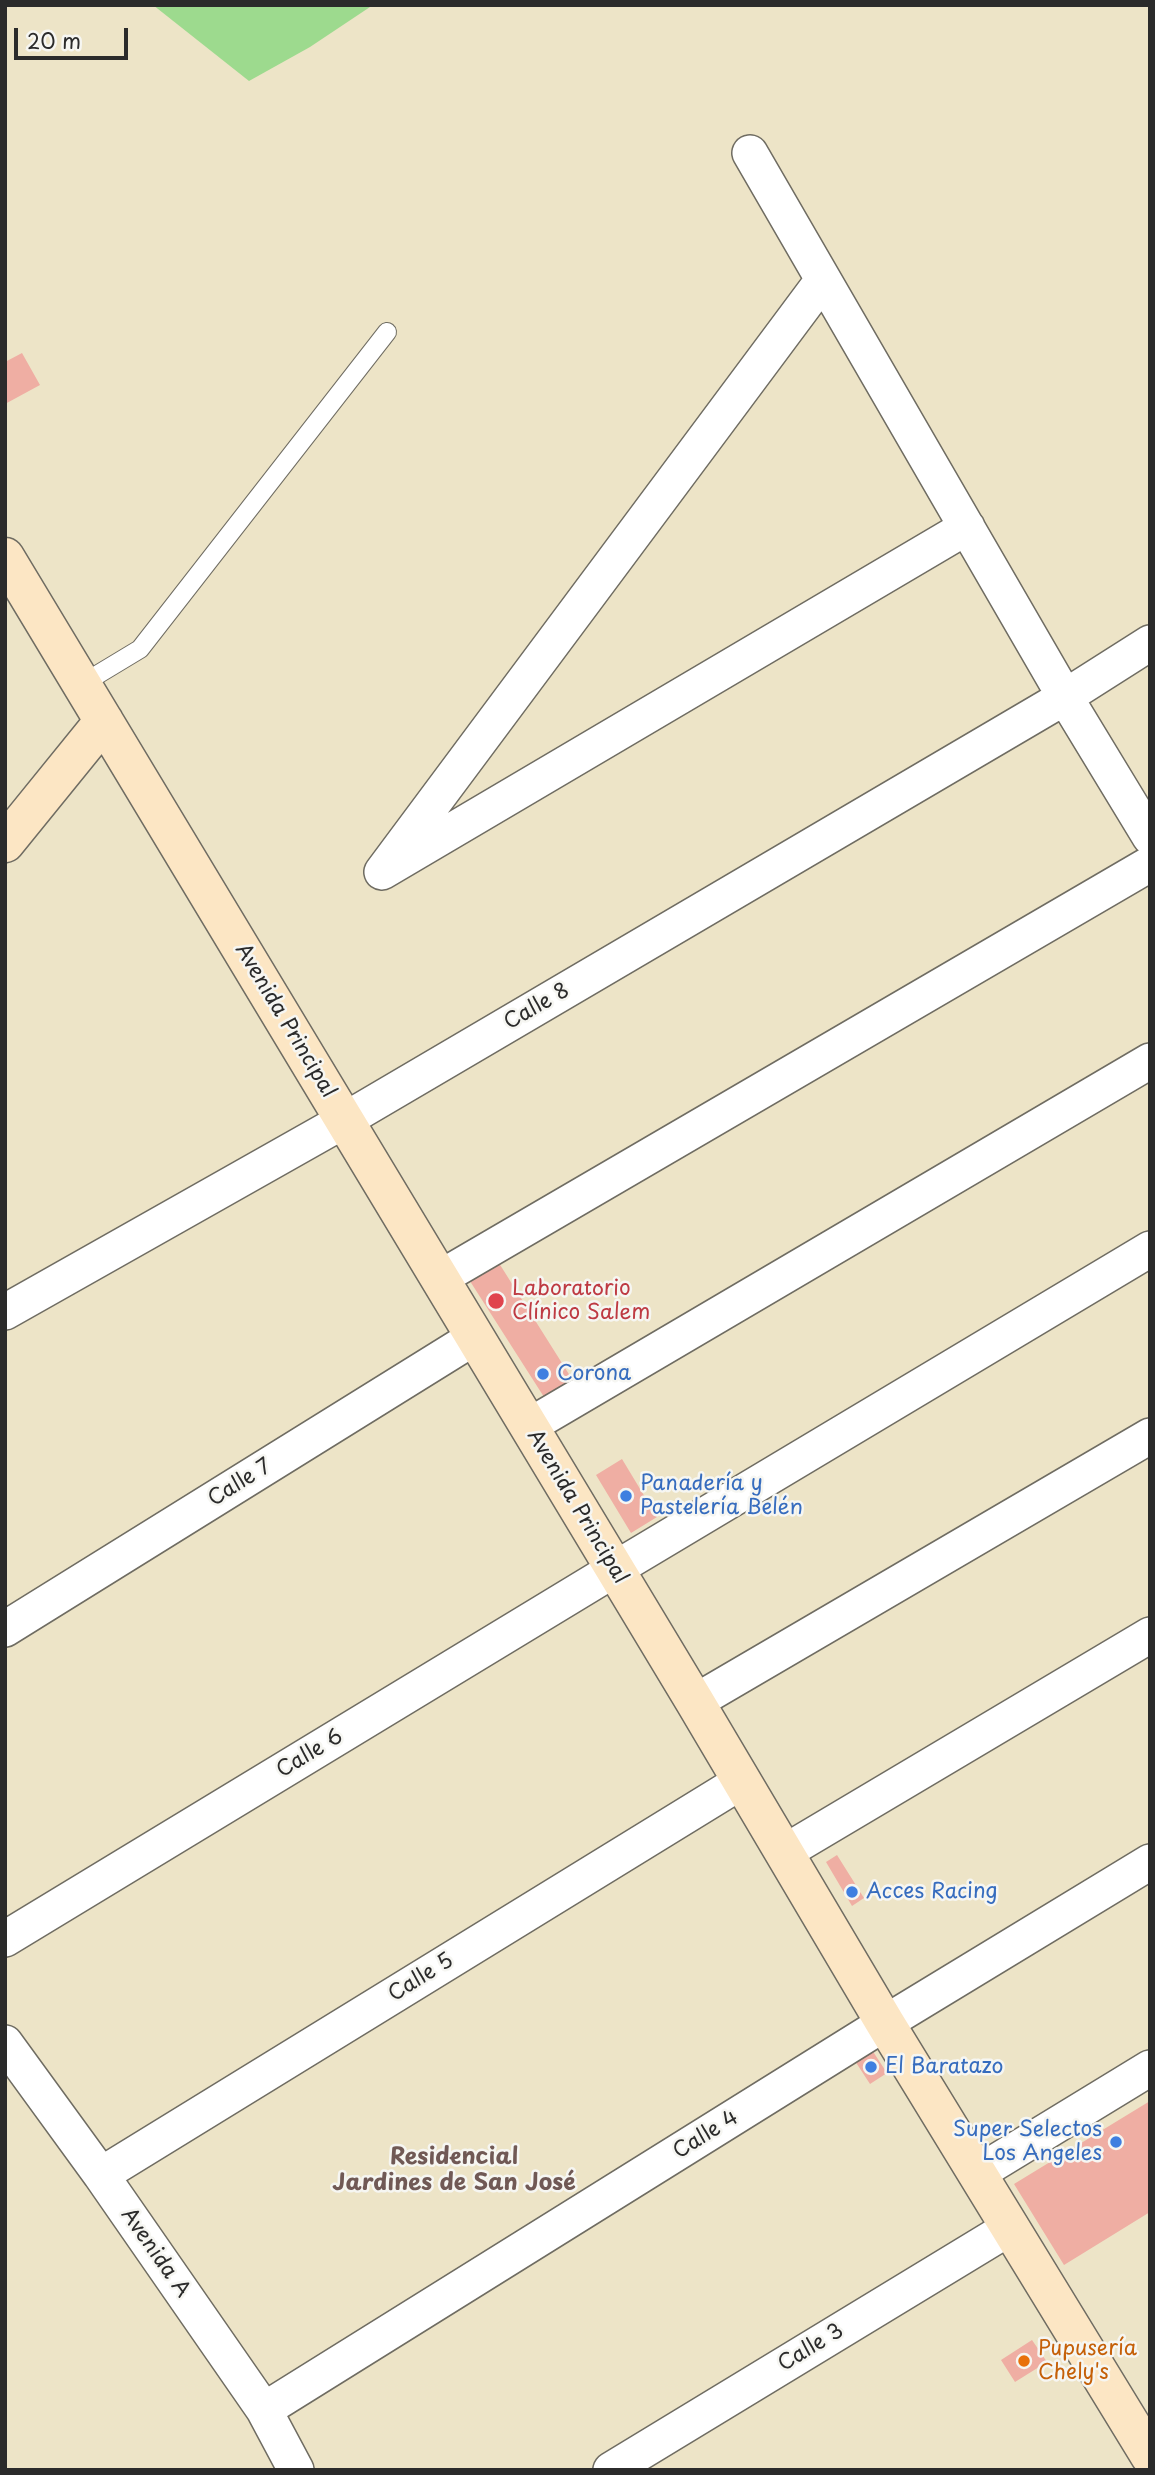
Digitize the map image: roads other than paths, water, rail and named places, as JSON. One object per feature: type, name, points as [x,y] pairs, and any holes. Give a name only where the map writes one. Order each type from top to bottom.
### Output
[{"type":"street","points":[[750,153],[1065,697],[1150,837]]},
{"type":"street","points":[[823,280],[382,872],[967,527]]},
{"type":"street","name":"Avenida Principal","points":[[5,557],[695,1702],[885,2023],[1150,2457]]},
{"type":"street","name":"Calle 8","points":[[5,1312],[345,1120],[1065,697],[1150,643]]},
{"type":"street","points":[[5,843],[104,721]]},
{"type":"street","points":[[440,1278],[1150,864]]},
{"type":"street","points":[[529,1426],[1150,1060]]},
{"type":"street","name":"Calle 6","points":[[5,1938],[1150,1249]]},
{"type":"street","name":"Calle 7","points":[[5,1629],[475,1337]]},
{"type":"street","points":[[695,1702],[1150,1436]]},
{"type":"street","points":[[785,1853],[1150,1635]]},
{"type":"street","name":"Calle 5","points":[[101,2175],[742,1781]]},
{"type":"street","name":"Calle 4","points":[[264,2410],[885,2023],[1150,1862]]},
{"type":"street","name":"Avenida A","points":[[5,2043],[101,2175],[264,2410],[296,2470]]},
{"type":"street","points":[[978,2173],[1150,2068]]},
{"type":"street","name":"Calle 3","points":[[611,2470],[1011,2227]]},
{"type":"street","points":[[1130,2470],[1150,2457]]},
{"type":"lane","points":[[82,684],[140,649],[387,332]]},
{"type":"place","name":"Laboratorio Clínico Salem","points":[[496,1301]]},
{"type":"place","name":"Corona","points":[[543,1374]]},
{"type":"place","name":"Panadería y Pastelería Belén","points":[[626,1496]]},
{"type":"place","name":"Acces Racing","points":[[852,1892]]},
{"type":"place","name":"El Baratazo","points":[[871,2067]]},
{"type":"place","name":"Super Selectos Los Angeles","points":[[1116,2142]]},
{"type":"place","name":"Pupusería Chely's","points":[[1024,2361]]},
{"type":"district","name":"Residencial Jardines de San José","points":[[454,2171]]}]
